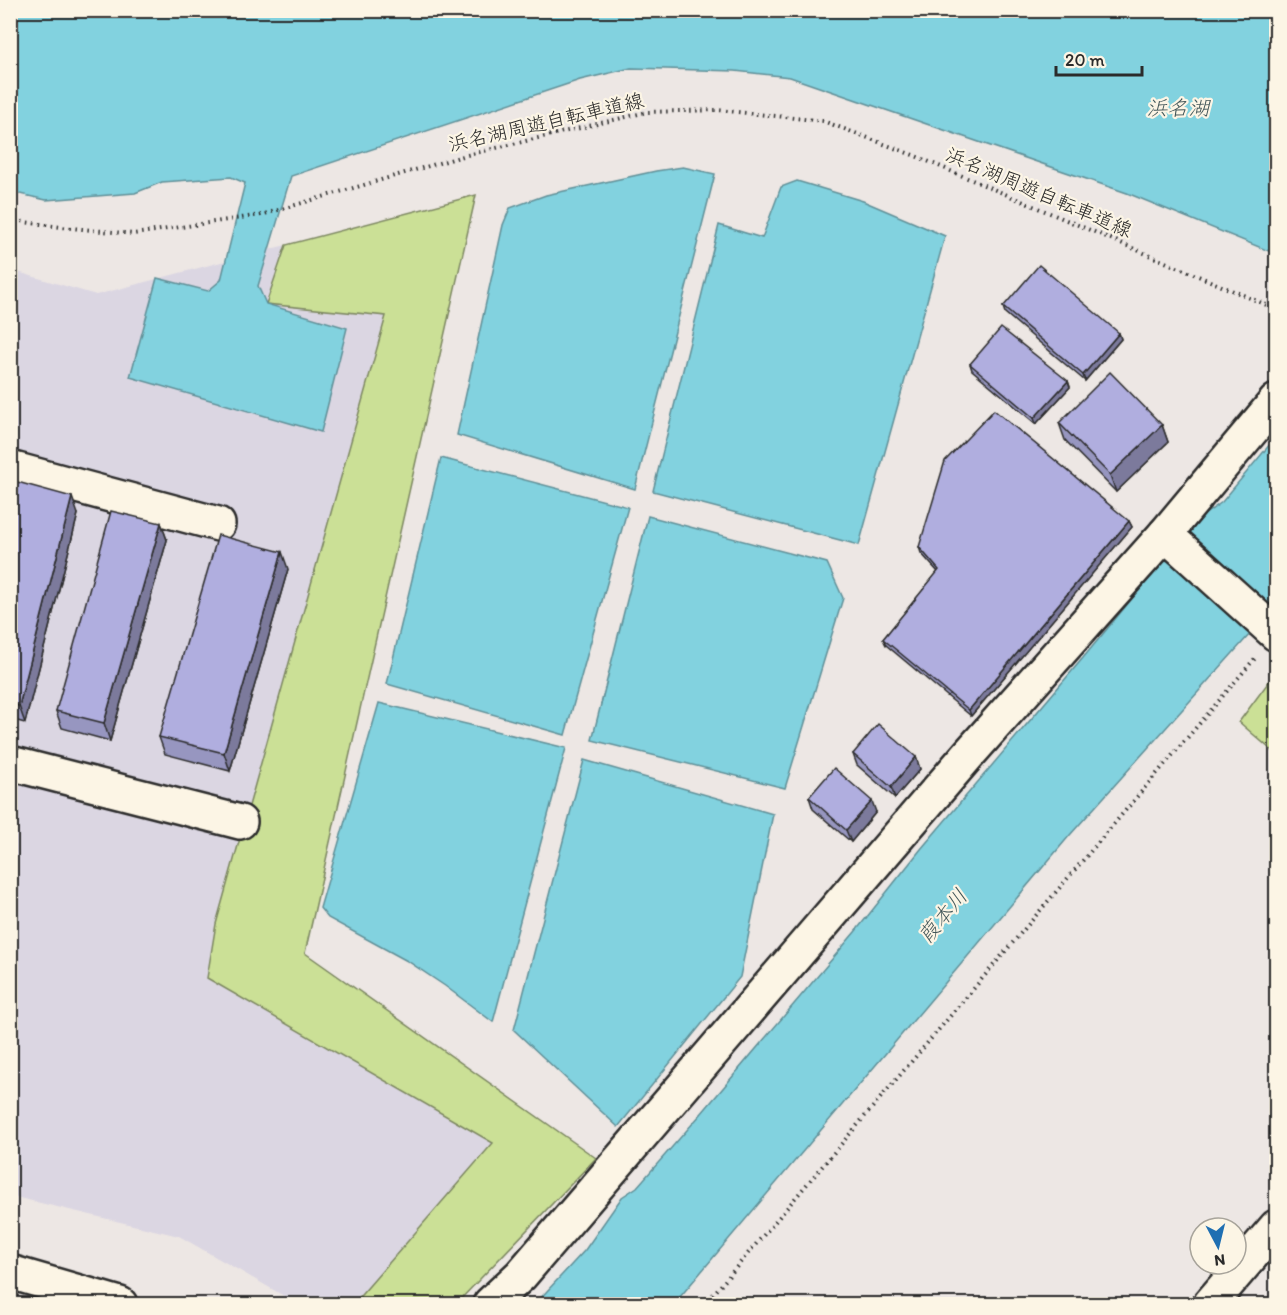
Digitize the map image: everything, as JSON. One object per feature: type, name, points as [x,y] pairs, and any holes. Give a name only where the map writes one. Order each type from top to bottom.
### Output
[{"type":"street","points":[[490,1305],[521,1275],[968,755],[1165,534],[1276,401]]},
{"type":"street","points":[[10,468],[218,524]]},
{"type":"street","points":[[1165,534],[1276,634]]},
{"type":"street","points":[[10,763],[240,822]]},
{"type":"street","points":[[1210,1305],[1276,1227]]},
{"type":"street","points":[[10,1272],[120,1305]]},
{"type":"path","name":"浜名湖周遊自転車道線","points":[[10,220],[134,234],[261,215],[464,156],[646,112],[718,110],[823,122],[913,155],[1276,309]]},
{"type":"path","points":[[705,1305],[1276,634]]},
{"type":"shaded area","points":[[476,195],[262,981],[547,1180],[429,1304],[298,1304],[179,1236],[11,1196],[11,270],[96,295]]},
{"type":"green space","points":[[476,195],[305,953],[596,1158],[456,1304],[355,1304],[493,1143],[207,978],[216,924],[386,316],[266,304],[286,245]]},
{"type":"green space","points":[[1276,672],[1276,754],[1239,722]]},
{"type":"water","name":"浜名湖","points":[[11,10],[1276,11],[1276,254],[1127,193],[790,77],[735,71],[631,68],[580,80],[291,176],[258,286],[266,304],[347,328],[321,432],[130,377],[157,278],[208,291],[221,280],[245,183],[231,177],[162,182],[135,193],[46,200],[11,192]]},
{"type":"water","points":[[683,167],[715,174],[635,489],[457,435],[503,225],[510,208],[546,195]]},
{"type":"water","points":[[797,181],[863,201],[945,236],[859,545],[653,491],[719,225],[762,238],[781,187]]},
{"type":"water","name":"葭本川","points":[[1276,437],[1276,605],[1070,835],[674,1304],[535,1304],[585,1250],[622,1197],[637,1187],[855,932],[921,849],[1197,520],[1222,502]]},
{"type":"water","points":[[441,458],[628,507],[565,735],[387,684]]},
{"type":"water","points":[[648,516],[827,563],[843,598],[785,788],[592,740]]},
{"type":"water","points":[[379,703],[566,748],[493,1022],[409,962],[328,918],[320,908]]},
{"type":"water","points":[[584,760],[773,814],[740,977],[618,1127],[514,1030]]},
{"type":"building","points":[[1039,265],[1119,333],[1083,375],[1003,307]]},
{"type":"building","points":[[1001,328],[1068,381],[1034,418],[970,364]]},
{"type":"building","points":[[1110,372],[1162,425],[1110,475],[1059,423]]},
{"type":"building","points":[[994,410],[1129,521],[969,710],[883,639],[939,570],[919,547],[945,461]]},
{"type":"building","points":[[10,480],[72,497],[19,706],[10,704]]},
{"type":"building","points":[[111,511],[161,523],[104,723],[56,711]]},
{"type":"building","points":[[218,535],[282,552],[224,753],[159,737]]},
{"type":"building","points":[[878,724],[916,757],[891,787],[853,754]]},
{"type":"building","points":[[834,768],[872,801],[846,830],[809,797]]}]
